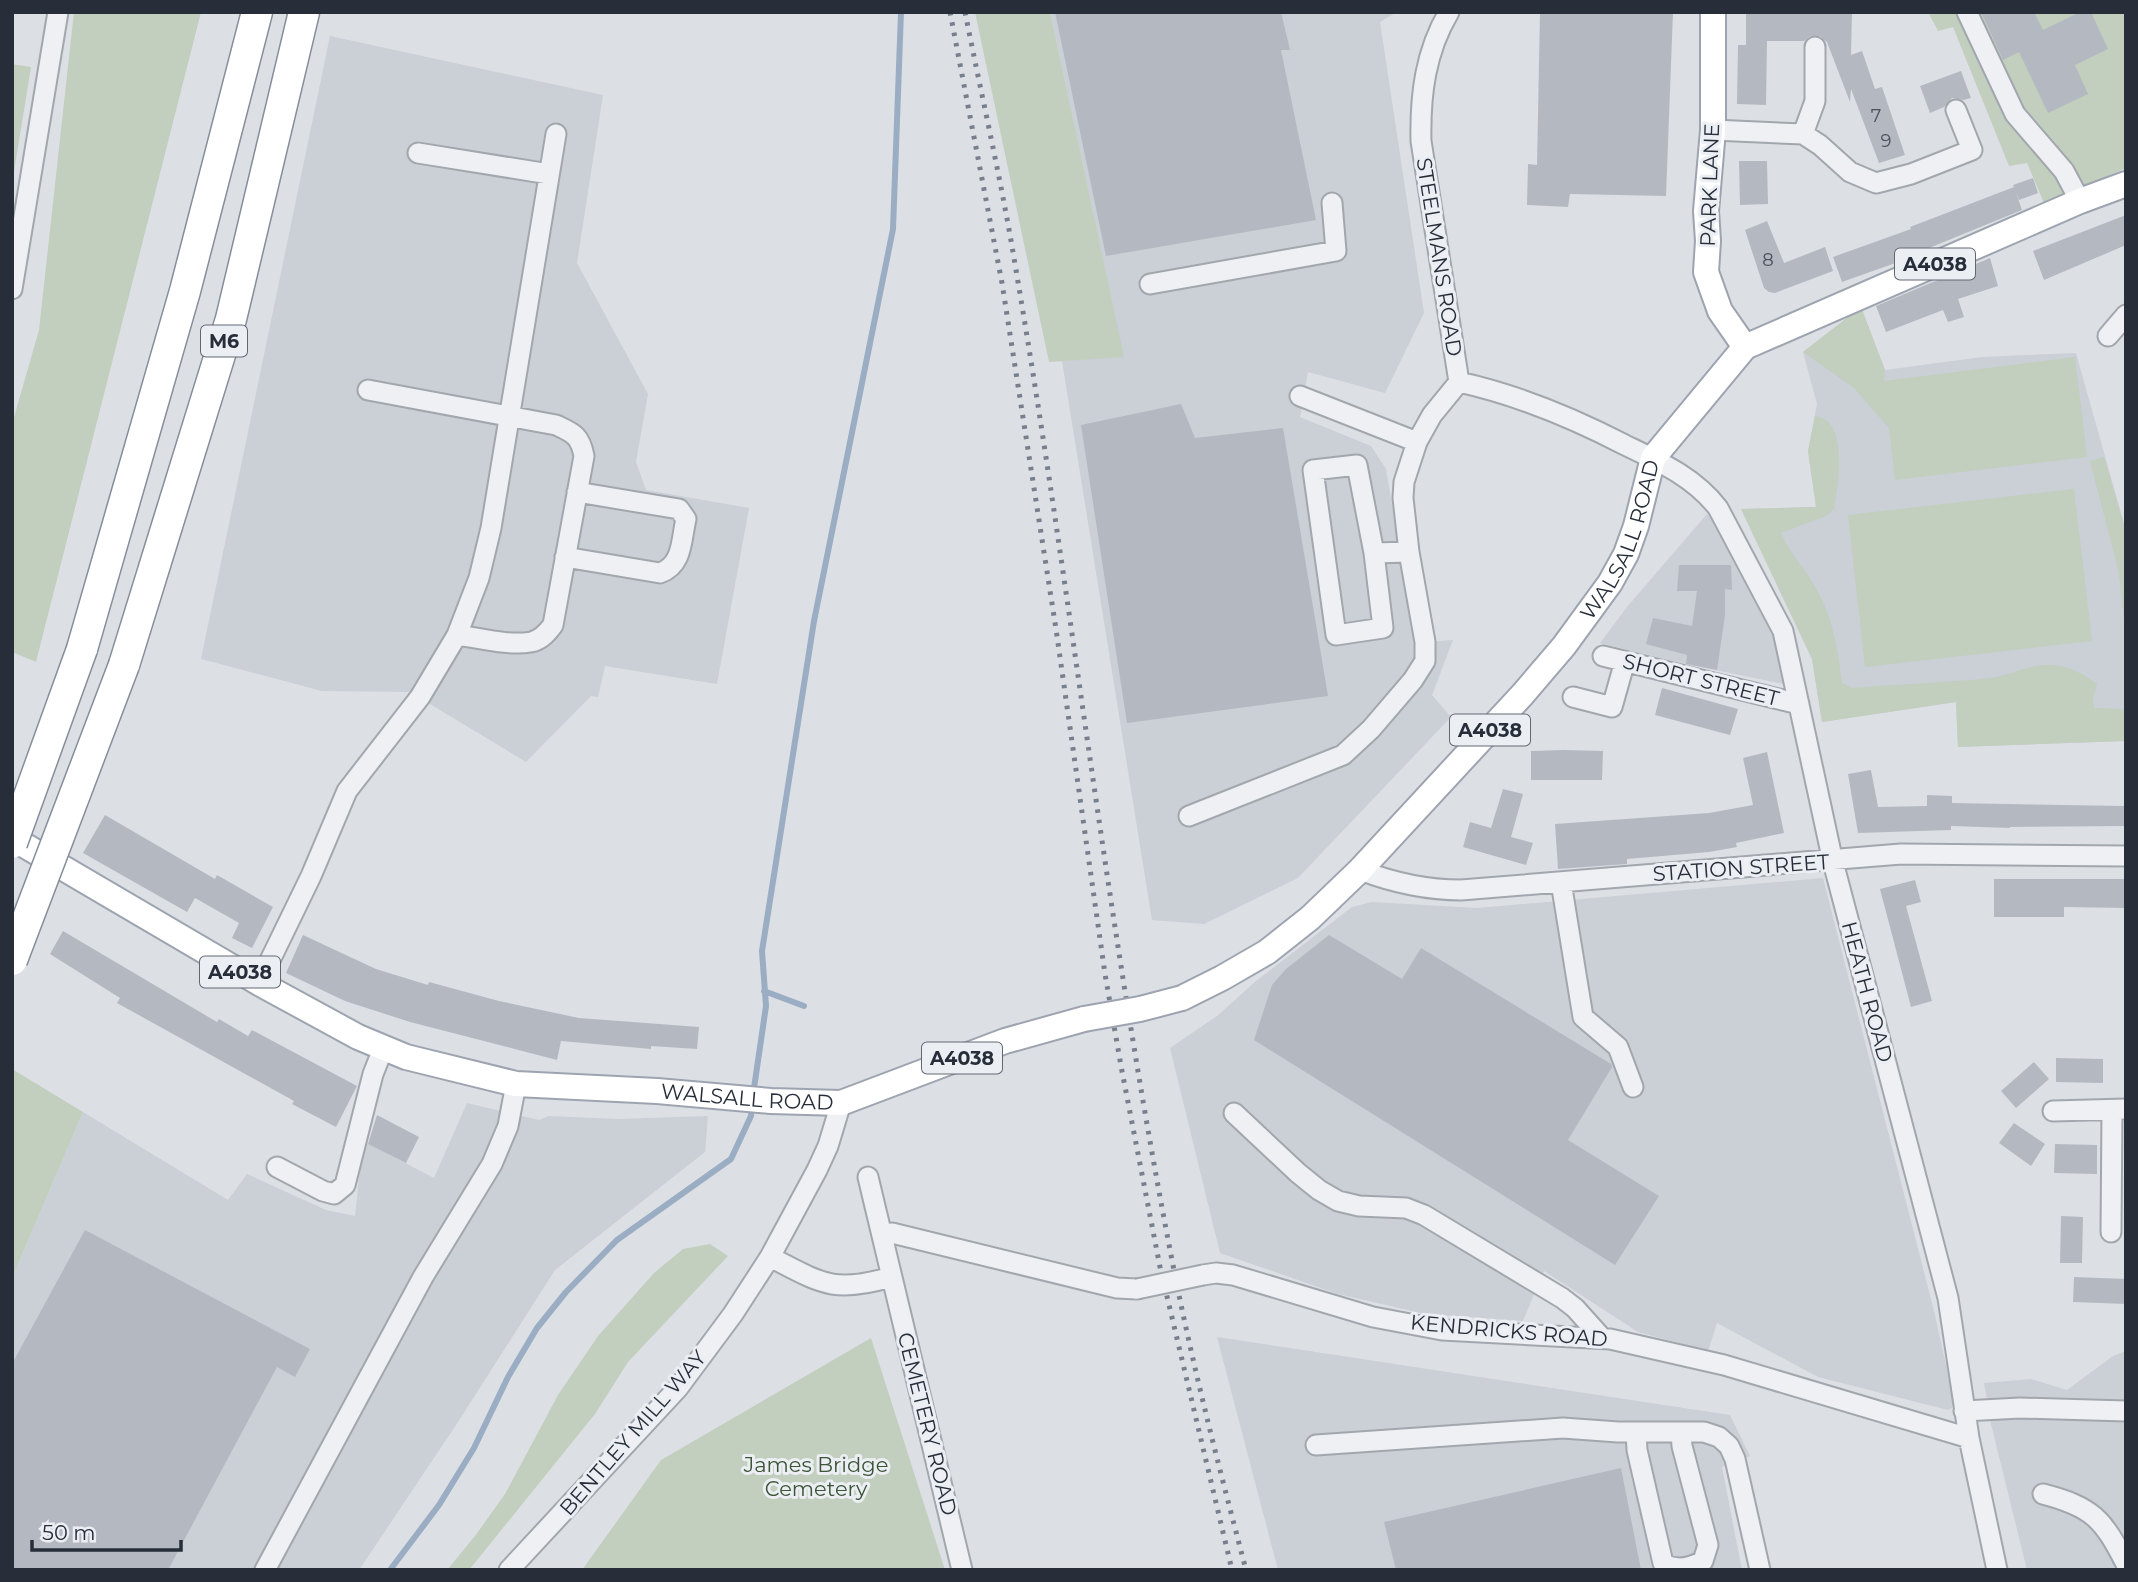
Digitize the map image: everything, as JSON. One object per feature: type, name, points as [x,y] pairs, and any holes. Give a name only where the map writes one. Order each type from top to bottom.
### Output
[{"type":"highway","name":"M6","points":[[12,843],[82,649],[185,291],[257,12]]},
{"type":"highway","name":"M6","points":[[12,960],[124,665],[231,318],[304,12]]},
{"type":"main road","name":"PARK LANE","points":[[1713,12],[1713,130],[1706,211],[1706,272],[1720,312],[1745,347]]},
{"type":"main road","name":"WALSALL ROAD","points":[[383,1049],[481,1077],[516,1084],[657,1091],[771,1101],[841,1102],[1005,1041],[1084,1019],[1182,998],[1267,952],[1310,918],[1360,870],[1523,694],[1590,613],[1626,554],[1653,458],[1745,347],[2080,201],[2126,184]]},
{"type":"main road","name":"A4038","points":[[12,838],[259,983],[383,1049]]},
{"type":"street","points":[[12,289],[58,12]]},
{"type":"street","name":"STEELMANS ROAD","points":[[1449,12],[1432,50],[1420,114],[1421,141],[1459,382],[1500,391],[1547,407],[1653,458]]},
{"type":"street","points":[[1968,12],[2015,114],[2064,171],[2080,201]]},
{"type":"street","points":[[1803,134],[1815,101],[1815,47]]},
{"type":"street","points":[[1713,130],[1803,134],[1821,145],[1850,172],[1876,183],[1911,174],[1972,150],[1955,110]]},
{"type":"street","points":[[259,983],[311,876],[347,791],[420,697],[457,635],[479,578],[491,528],[556,134]]},
{"type":"street","points":[[418,153],[549,174]]},
{"type":"street","points":[[1150,284],[1336,251],[1332,203]]},
{"type":"street","points":[[2108,335],[2126,316]]},
{"type":"street","points":[[1189,816],[1343,755],[1371,729],[1413,680],[1425,661],[1425,642],[1409,552],[1403,498],[1404,482],[1418,442],[1432,415],[1459,382]]},
{"type":"street","points":[[368,390],[556,425],[574,434],[582,443],[584,456],[553,625],[544,636],[532,642],[509,642],[457,635]]},
{"type":"street","points":[[1300,396],[1418,442]]},
{"type":"street","name":"HEATH ROAD","points":[[1653,458],[1689,478],[1718,508],[1783,631],[1833,862],[1948,1298],[1969,1438],[1997,1570]]},
{"type":"street","points":[[1357,465],[1374,553],[1383,628],[1336,635],[1313,470],[1357,465]]},
{"type":"street","points":[[565,557],[660,573],[677,562],[686,519],[679,509],[577,492]]},
{"type":"street","points":[[1374,553],[1409,552]]},
{"type":"street","name":"SHORT STREET","points":[[1603,656],[1798,704]]},
{"type":"street","points":[[1573,697],[1612,707],[1625,661]]},
{"type":"street","name":"STATION STREET","points":[[1360,870],[1395,884],[1434,890],[1758,865],[1833,862],[1901,854],[2126,856]]},
{"type":"street","points":[[1561,881],[1583,1017],[1618,1047],[1633,1087]]},
{"type":"street","points":[[277,1167],[334,1194],[345,1185],[373,1074],[383,1049]]},
{"type":"street","points":[[265,1570],[423,1277],[492,1164],[508,1126],[516,1084]]},
{"type":"street","name":"BENTLEY MILL WAY","points":[[509,1570],[678,1388],[733,1314],[770,1257],[828,1146],[841,1102]]},
{"type":"street","points":[[2053,1111],[2119,1110],[2111,1232]]},
{"type":"street","points":[[1234,1113],[1319,1190],[1338,1200],[1359,1206],[1406,1208],[1424,1215],[1562,1298],[1575,1308],[1602,1338]]},
{"type":"street","name":"CEMETERY ROAD","points":[[868,1177],[962,1570]]},
{"type":"street","name":"KENDRICKS ROAD","points":[[882,1234],[892,1233],[1117,1288],[1137,1289],[1216,1273],[1233,1275],[1373,1317],[1442,1330],[1602,1338],[1724,1365],[1969,1438]]},
{"type":"street","points":[[770,1257],[825,1284],[844,1286],[891,1278]]},
{"type":"street","points":[[1965,1411],[2021,1408],[2126,1411]]},
{"type":"street","points":[[1316,1446],[1563,1428],[1636,1433],[1704,1432],[1719,1437],[1729,1446],[1735,1459],[1760,1570]]},
{"type":"street","points":[[1636,1433],[1637,1450],[1660,1553],[1663,1563],[1675,1568],[1703,1560],[1708,1545],[1681,1433]]},
{"type":"street","points":[[2043,1494],[2072,1502],[2095,1515],[2112,1536],[2126,1564]]},
{"type":"shaded area","points":[[1050,12],[1397,12],[1380,22],[1424,313],[1385,393],[1308,372],[1300,417],[1371,446],[1386,469],[1415,643],[1453,640],[1432,695],[1451,717],[1298,878],[1204,924],[1152,920],[1062,361],[1123,356]]},
{"type":"shaded area","points":[[330,36],[603,95],[577,263],[648,394],[636,462],[646,490],[749,508],[717,684],[605,666],[598,697],[591,696],[526,762],[410,692],[322,691],[201,659]]},
{"type":"shaded area","points":[[1861,307],[1885,370],[1982,357],[2076,353],[2126,531],[2126,741],[1958,747],[1956,702],[1822,722],[1812,659],[1741,509],[1816,507],[1808,451],[1817,404],[1803,352]]},
{"type":"shaded area","points":[[1707,514],[1721,523],[1765,610],[1789,685],[1600,643],[1627,607]]},
{"type":"shaded area","points":[[1823,878],[1934,1311],[1955,1406],[1948,1410],[1818,1377],[1717,1323],[1708,1351],[1638,1332],[1544,1271],[1523,1321],[1425,1314],[1338,1294],[1220,1253],[1170,1048],[1217,1016],[1256,981],[1352,907],[1372,902],[1477,908]]},
{"type":"shaded area","points":[[467,1103],[539,1120],[549,1116],[618,1119],[708,1116],[705,1152],[555,1270],[359,1570],[12,1570],[12,1278],[83,1112],[228,1200],[247,1174],[326,1210],[355,1216],[363,1141],[434,1178]]},
{"type":"shaded area","points":[[1217,1337],[1730,1415],[1750,1456],[1722,1467],[1742,1570],[1278,1570]]},
{"type":"shaded area","points":[[2126,1351],[2126,1570],[2027,1570],[1991,1424],[1984,1383],[2031,1379],[2067,1390],[2113,1356]]},
{"type":"green space","points":[[74,12],[201,12],[36,662],[12,652],[12,424],[39,330]]},
{"type":"green space","points":[[975,12],[1050,12],[1124,357],[1049,362]]},
{"type":"green space","points":[[1928,12],[2126,12],[2126,168],[2044,203],[2027,163],[2009,166],[1953,27],[1938,31]]},
{"type":"green space","points":[[12,64],[31,67],[12,184]]},
{"type":"green space","points":[[1861,307],[1885,370],[1884,381],[2075,357],[2087,457],[1895,480],[1889,428],[1854,388],[1803,352]]},
{"type":"green space","points":[[1815,416],[1826,420],[1836,437],[1839,462],[1834,509],[1826,516],[1781,533],[1825,607],[1836,644],[1842,683],[1852,688],[1956,681],[1991,678],[2038,666],[2060,666],[2097,684],[2093,698],[2094,708],[2126,709],[2126,741],[1958,747],[1956,702],[1822,722],[1812,659],[1741,509],[1816,507],[1808,451]]},
{"type":"green space","points":[[2104,457],[2126,531],[2126,636],[2119,573],[2090,461]]},
{"type":"green space","points":[[2074,489],[2092,641],[1865,667],[1848,515]]},
{"type":"green space","points":[[12,1069],[83,1112],[12,1278]]},
{"type":"green space","points":[[710,1244],[728,1256],[628,1362],[595,1414],[469,1570],[447,1570],[505,1494],[558,1395],[598,1336],[654,1273],[683,1249]]},
{"type":"green space","name":"James Bridge Cemetery","points":[[871,1338],[945,1570],[582,1570],[661,1460]]},
{"type":"building","points":[[1055,12],[1281,12],[1290,50],[1281,50],[1316,220],[1106,256]]},
{"type":"building","points":[[1540,12],[1673,12],[1666,196],[1570,194],[1568,207],[1527,205],[1528,164],[1537,165]]},
{"type":"building","points":[[1746,12],[1852,12],[1851,55],[1862,51],[1875,89],[1882,87],[1905,155],[1879,163],[1851,89],[1850,102],[1827,42],[1820,36],[1810,36],[1804,41],[1767,41],[1766,105],[1737,104],[1738,45],[1746,45]]},
{"type":"building","points":[[1981,12],[2034,12],[2043,30],[2080,12],[2091,12],[2108,49],[2075,65],[2088,94],[2048,113],[2019,52],[2003,60]]},
{"type":"building","points":[[1961,71],[1971,98],[1952,98],[1944,107],[1930,113],[1920,86]]},
{"type":"building","points":[[1739,161],[1767,161],[1768,204],[1740,205]]},
{"type":"building","points":[[2033,178],[2038,193],[2019,200],[2013,185]]},
{"type":"building","points":[[2014,187],[2022,210],[1917,253],[1918,255],[1842,282],[1833,257]]},
{"type":"building","points":[[2126,215],[2126,245],[2044,280],[2033,251]]},
{"type":"building","points":[[1767,221],[1784,263],[1825,247],[1833,271],[1775,293],[1769,292],[1764,288],[1745,230]]},
{"type":"building","points":[[1990,258],[1998,286],[1958,299],[1964,317],[1948,322],[1943,310],[1886,332],[1876,306]]},
{"type":"building","points":[[1181,404],[1195,438],[1283,428],[1328,696],[1127,723],[1081,425]]},
{"type":"building","points":[[1679,565],[1731,565],[1732,590],[1725,589],[1725,615],[1717,670],[1686,664],[1687,655],[1646,644],[1653,618],[1692,626],[1697,591],[1677,591]]},
{"type":"building","points":[[1662,688],[1738,709],[1730,735],[1655,715]]},
{"type":"building","points":[[1531,751],[1603,751],[1602,780],[1531,780]]},
{"type":"building","points":[[1767,752],[1784,833],[1709,852],[1627,859],[1627,864],[1558,869],[1555,824],[1709,813],[1753,805],[1743,758]]},
{"type":"building","points":[[1871,770],[1878,807],[1927,806],[1927,795],[1952,796],[1952,803],[2126,806],[2126,826],[1951,826],[1951,830],[1858,833],[1848,774]]},
{"type":"building","points":[[1503,789],[1523,794],[1511,837],[1533,843],[1526,865],[1463,847],[1470,822],[1491,828]]},
{"type":"building","points":[[105,815],[215,879],[217,875],[273,907],[252,948],[232,938],[239,923],[195,898],[187,912],[83,853]]},
{"type":"building","points":[[1994,879],[2126,879],[2126,908],[2064,907],[2064,917],[1994,917]]},
{"type":"building","points":[[1915,880],[1921,902],[1906,906],[1932,1001],[1911,1007],[1880,889]]},
{"type":"building","points":[[63,931],[217,1022],[219,1019],[248,1036],[252,1030],[357,1086],[336,1127],[117,1003],[120,998],[50,954]]},
{"type":"building","points":[[303,935],[376,969],[428,985],[429,982],[499,1001],[579,1018],[699,1027],[697,1049],[651,1046],[651,1049],[561,1041],[557,1060],[410,1022],[345,1001],[286,973]]},
{"type":"building","points":[[1329,935],[1402,979],[1421,948],[1611,1064],[1612,1067],[1568,1140],[1659,1196],[1615,1265],[1254,1040],[1272,985],[1286,969]]},
{"type":"building","points":[[2056,1058],[2103,1059],[2103,1083],[2056,1082]]},
{"type":"building","points":[[2034,1062],[2049,1079],[2016,1108],[2001,1091]]},
{"type":"building","points":[[377,1115],[419,1137],[406,1163],[368,1144]]},
{"type":"building","points":[[2014,1123],[2045,1144],[2031,1166],[1999,1143]]},
{"type":"building","points":[[2055,1144],[2097,1145],[2097,1174],[2054,1173]]},
{"type":"building","points":[[2061,1216],[2083,1217],[2082,1263],[2060,1263]]},
{"type":"building","points":[[85,1230],[310,1349],[295,1377],[277,1367],[168,1570],[12,1570],[12,1364]]},
{"type":"building","points":[[2074,1277],[2126,1279],[2126,1304],[2073,1302]]},
{"type":"building","points":[[1621,1468],[1641,1570],[1396,1570],[1384,1522]]},
{"type":"waterway","points":[[753,1095],[766,1006],[762,951],[814,621],[893,229],[901,12]]},
{"type":"waterway","points":[[764,991],[804,1006]]},
{"type":"waterway","points":[[390,1570],[439,1505],[474,1448],[508,1377],[537,1328],[566,1292],[617,1240],[731,1159],[751,1116],[752,1106]]},
{"type":"railway","points":[[950,12],[1002,283],[1121,1066],[1160,1267],[1232,1570]]},
{"type":"railway","points":[[965,12],[1016,270],[1149,1137],[1188,1338],[1246,1570]]}]
